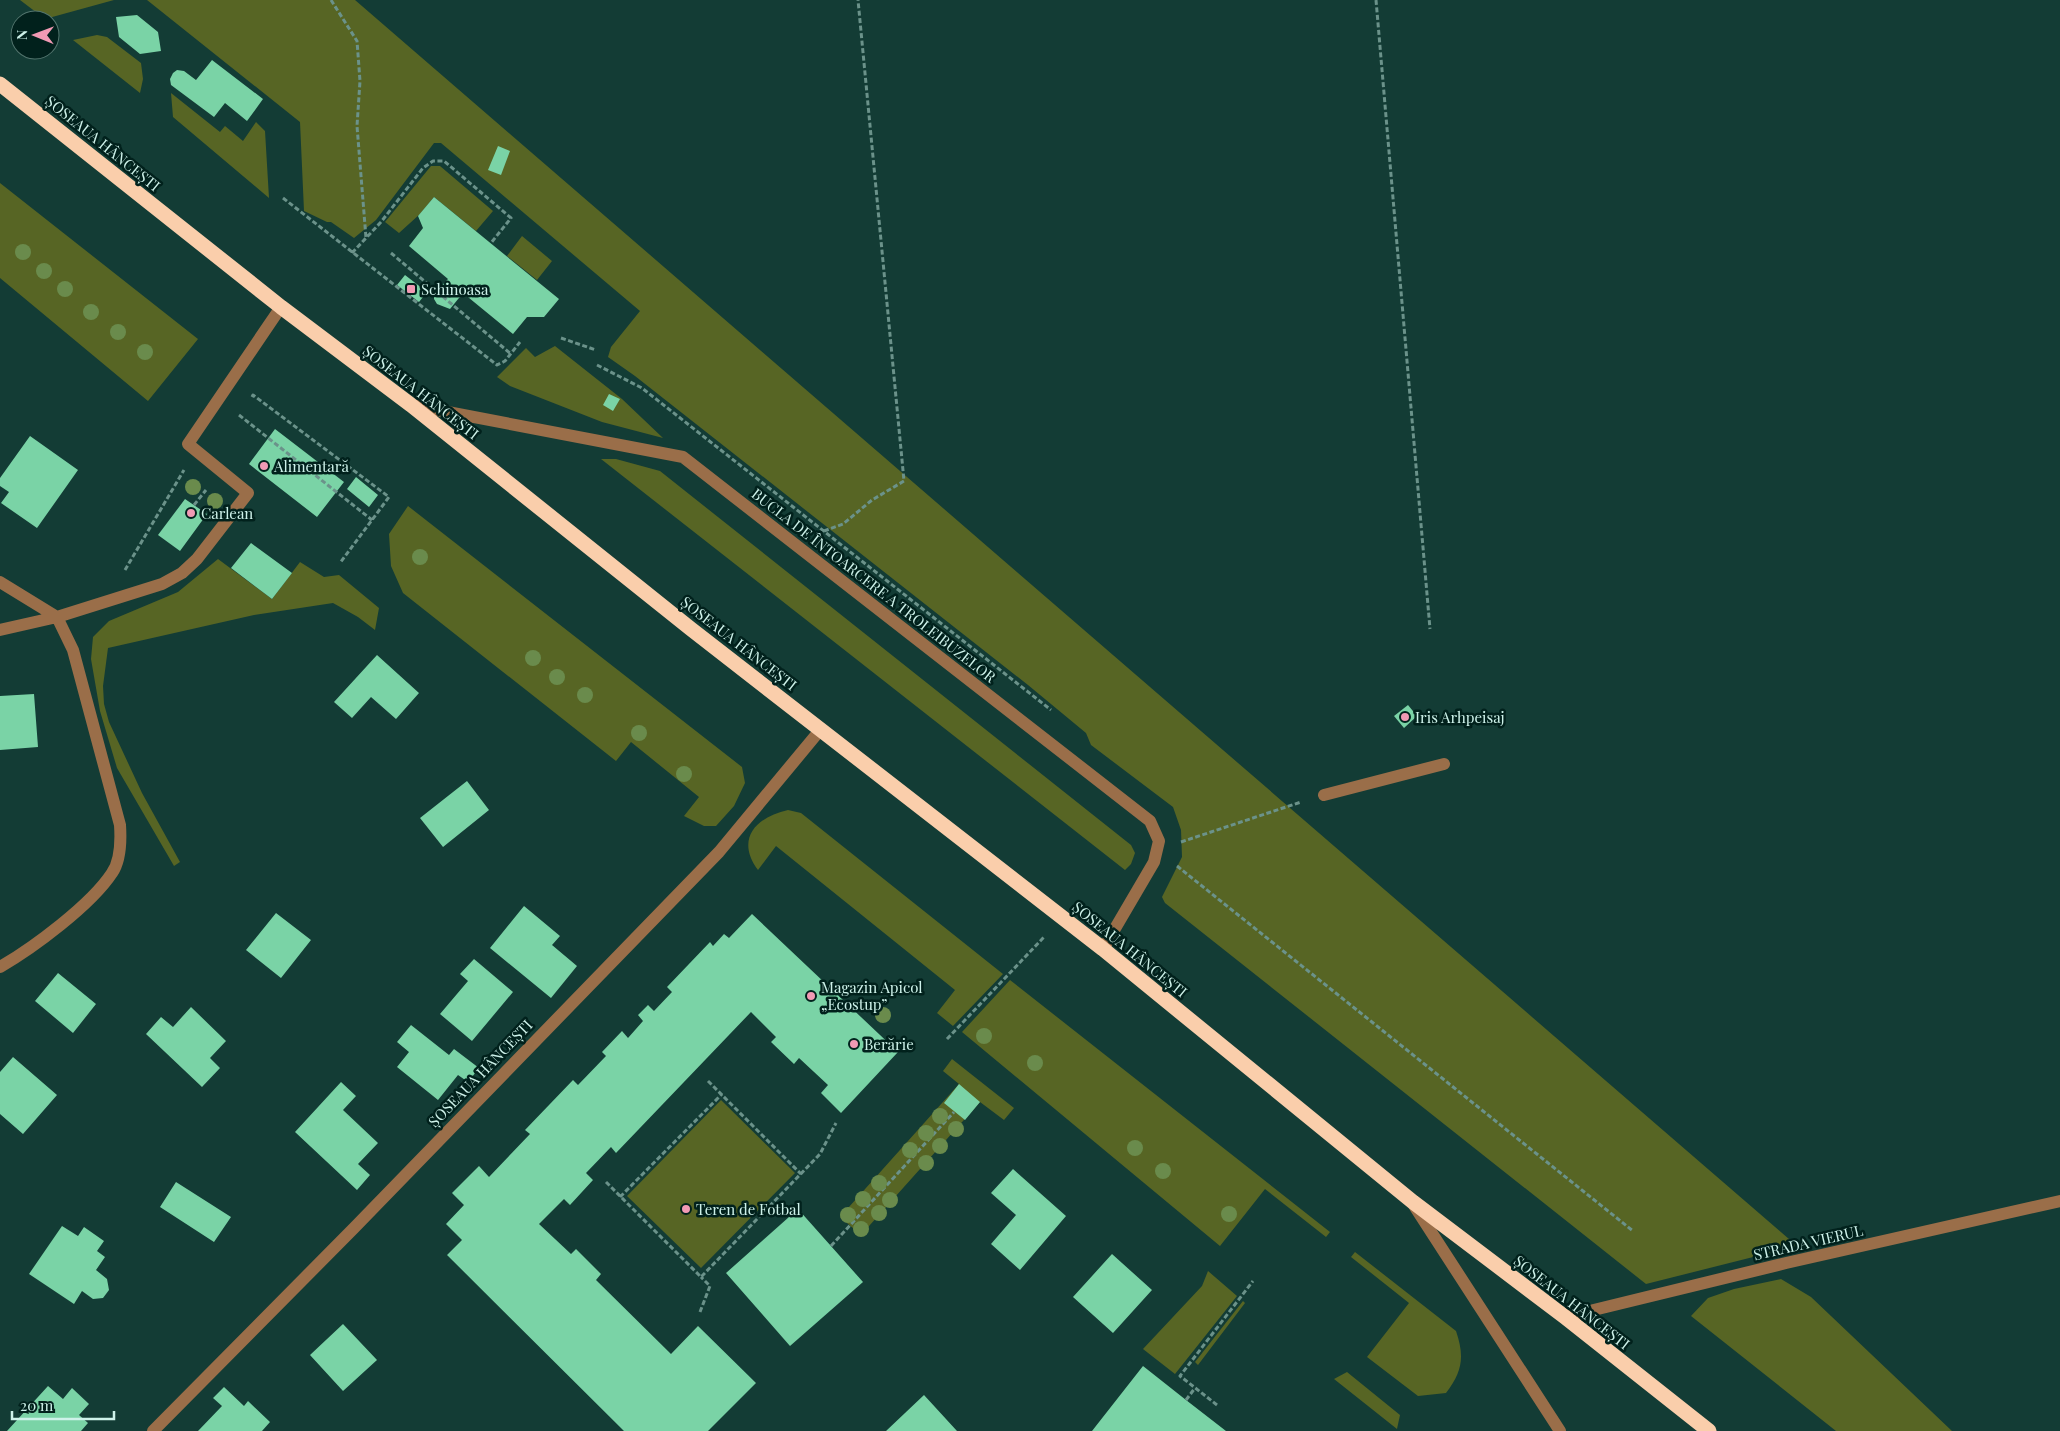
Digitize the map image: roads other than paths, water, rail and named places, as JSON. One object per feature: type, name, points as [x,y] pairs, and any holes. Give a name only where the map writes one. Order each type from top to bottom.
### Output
[{"type":"highway","name":"ȘOSEAUA HÂNCEȘTI","points":[[0,84],[281,307],[411,405],[691,628],[1104,949],[1413,1202],[1565,1317],[1710,1431]]},
{"type":"street","points":[[0,630],[58,617],[162,584],[182,573],[197,559],[248,493],[188,444],[281,307]]},
{"type":"street","name":"BUCLA DE ÎNTOARCERE A TROLEIBUZELOR","points":[[411,405],[684,457],[1150,821],[1159,841],[1154,862],[1104,949]]},
{"type":"street","points":[[0,582],[58,617],[73,650],[120,825],[121,846],[113,872],[83,906],[35,944],[0,967]]},
{"type":"street","name":"ȘOSEAUA HÂNCEȘTI","points":[[154,1431],[719,852],[821,729]]},
{"type":"street","points":[[1324,795],[1444,764]]},
{"type":"street","name":"STRADA VIERUL","points":[[1565,1317],[1786,1263],[2060,1201]]},
{"type":"street","name":"ȘOSEAUA HÂNCEȘTI","points":[[1413,1202],[1560,1431]]},
{"type":"place","name":"Schinoasa","points":[[411,289]]},
{"type":"place","name":"Alimentară","points":[[264,466]]},
{"type":"place","name":"Carlean","points":[[191,513]]},
{"type":"place","name":"Iris Arhpeisaj","points":[[1405,717]]},
{"type":"place","name":"Magazin Apicol „Ecostup”","points":[[811,996]]},
{"type":"place","name":"Berărie","points":[[854,1044]]},
{"type":"place","name":"Teren de Fotbal","points":[[686,1209]]}]
